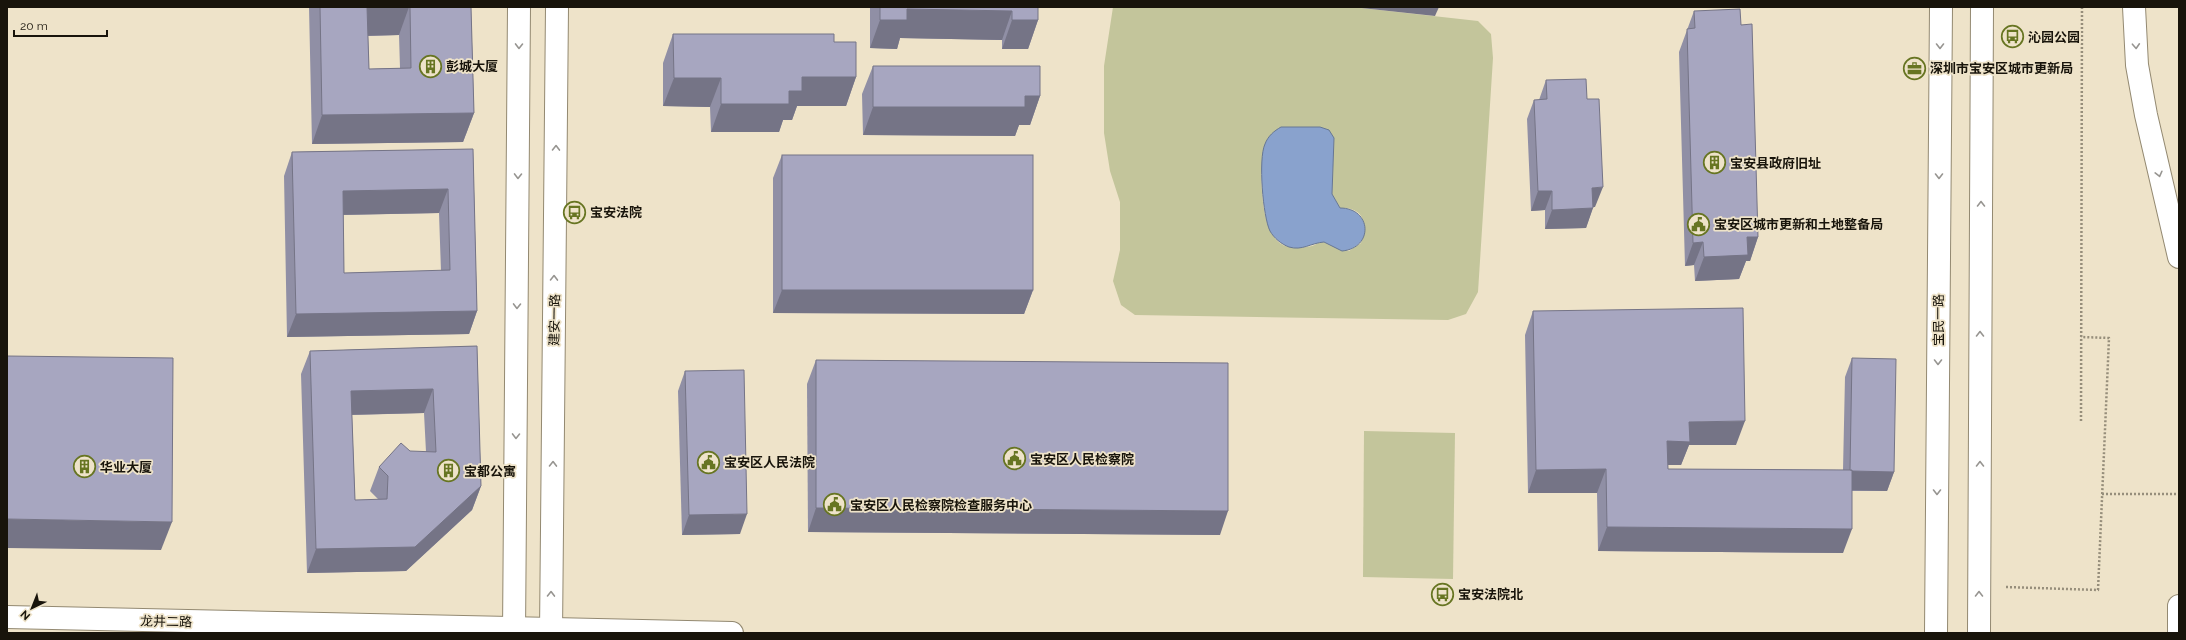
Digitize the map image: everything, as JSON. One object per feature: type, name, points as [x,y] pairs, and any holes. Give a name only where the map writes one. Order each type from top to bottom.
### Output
[{"type":"main road","points":[[514,631],[520,7]]},
{"type":"main road","name":"建安一路","points":[[551,631],[557,7]]},
{"type":"main road","name":"宝民一路","points":[[1936,633],[1941,7]]},
{"type":"main road","points":[[1979,633],[1982,7]]},
{"type":"main road","points":[[2134,7],[2137,65],[2145,108],[2179,257]]},
{"type":"main road","points":[[2179,606],[2179,633]]},
{"type":"main road","name":"龙井二路","points":[[7,617],[514,631],[732,633]]},
{"type":"path","points":[[2081,421],[2082,7]]},
{"type":"path","points":[[1979,587],[2098,590],[2110,338],[2081,337]]},
{"type":"path","points":[[2102,494],[2179,494]]},
{"type":"green space","points":[[1113,7],[1352,7],[1478,21],[1491,34],[1493,58],[1478,292],[1466,314],[1448,320],[1135,315],[1121,305],[1113,281],[1120,250],[1120,202],[1110,171],[1104,133],[1104,66]],"holes":[[[1334,138],[1332,194],[1340,208],[1355,210],[1362,218],[1364,229],[1361,243],[1349,251],[1333,244],[1323,242],[1310,247],[1290,247],[1281,243],[1274,237],[1269,227],[1263,204],[1261,172]]]},
{"type":"green space","points":[[1364,431],[1455,433],[1453,579],[1363,577]]},
{"type":"water","points":[[1281,127],[1320,127],[1329,130],[1334,138],[1332,194],[1340,208],[1351,210],[1358,214],[1363,221],[1365,228],[1364,236],[1360,243],[1352,248],[1342,251],[1324,242],[1294,248],[1283,244],[1270,231],[1267,224],[1263,201],[1263,151],[1268,139]]},
{"type":"building","name":"彭城大厦","points":[[320,7],[367,7],[369,69],[411,68],[410,7],[471,7],[474,113],[322,115]]},
{"type":"building","points":[[880,7],[1038,7],[1038,20],[1012,20],[1012,11],[907,9],[907,20],[880,20]]},
{"type":"building","name":"宝安县政府旧址","points":[[1740,9],[1741,25],[1752,24],[1758,237],[1747,237],[1748,255],[1704,257],[1703,242],[1693,243],[1687,29],[1695,28],[1694,11]]},
{"type":"building","points":[[673,34],[834,34],[834,42],[856,42],[856,77],[802,77],[802,91],[789,91],[789,104],[721,104],[721,78],[674,78]]},
{"type":"building","points":[[873,66],[1040,66],[1040,96],[1025,96],[1025,107],[873,107]]},
{"type":"building","points":[[1586,79],[1587,99],[1599,99],[1603,187],[1592,188],[1593,208],[1552,210],[1552,191],[1538,191],[1534,100],[1547,99],[1546,80]]},
{"type":"building","points":[[473,149],[477,311],[296,314],[292,152]],"holes":[[[448,189],[450,270],[344,273],[343,191]]]},
{"type":"building","points":[[782,155],[1033,155],[1033,290],[782,290]]},
{"type":"building","points":[[1743,308],[1745,421],[1689,422],[1690,442],[1667,441],[1668,469],[1852,470],[1852,529],[1607,527],[1606,469],[1536,470],[1533,311]]},
{"type":"building","name":"宝都公寓","points":[[477,346],[481,486],[415,547],[316,549],[310,351]],"holes":[[[433,389],[436,452],[410,451],[401,443],[379,467],[388,476],[387,499],[355,500],[351,391]]]},
{"type":"building","name":"华业大厦","points":[[7,356],[173,358],[172,522],[7,519]]},
{"type":"building","points":[[1852,358],[1896,359],[1894,472],[1850,470]]},
{"type":"building","name":"宝安区人民检察院","points":[[816,360],[1228,363],[1228,511],[816,508]]},
{"type":"building","name":"宝安区人民法院","points":[[744,370],[747,514],[689,515],[685,371]]},
{"type":"place","name":"沁园公园","points":[[2012,37]]},
{"type":"place","name":"彭城大厦","points":[[431,66]]},
{"type":"place","name":"深圳市宝安区城市更新局","points":[[1914,68]]},
{"type":"place","name":"宝安县政府旧址","points":[[1714,163]]},
{"type":"place","name":"宝安法院","points":[[575,212]]},
{"type":"place","name":"宝安区城市更新和土地整备局","points":[[1699,224]]},
{"type":"place","name":"宝安区人民检察院","points":[[1014,459]]},
{"type":"place","name":"宝安区人民法院","points":[[709,462]]},
{"type":"place","name":"华业大厦","points":[[84,467]]},
{"type":"place","name":"宝都公寓","points":[[449,471]]},
{"type":"place","name":"宝安区人民检察院检查服务中心","points":[[834,505]]},
{"type":"place","name":"宝安法院北","points":[[1442,594]]}]
